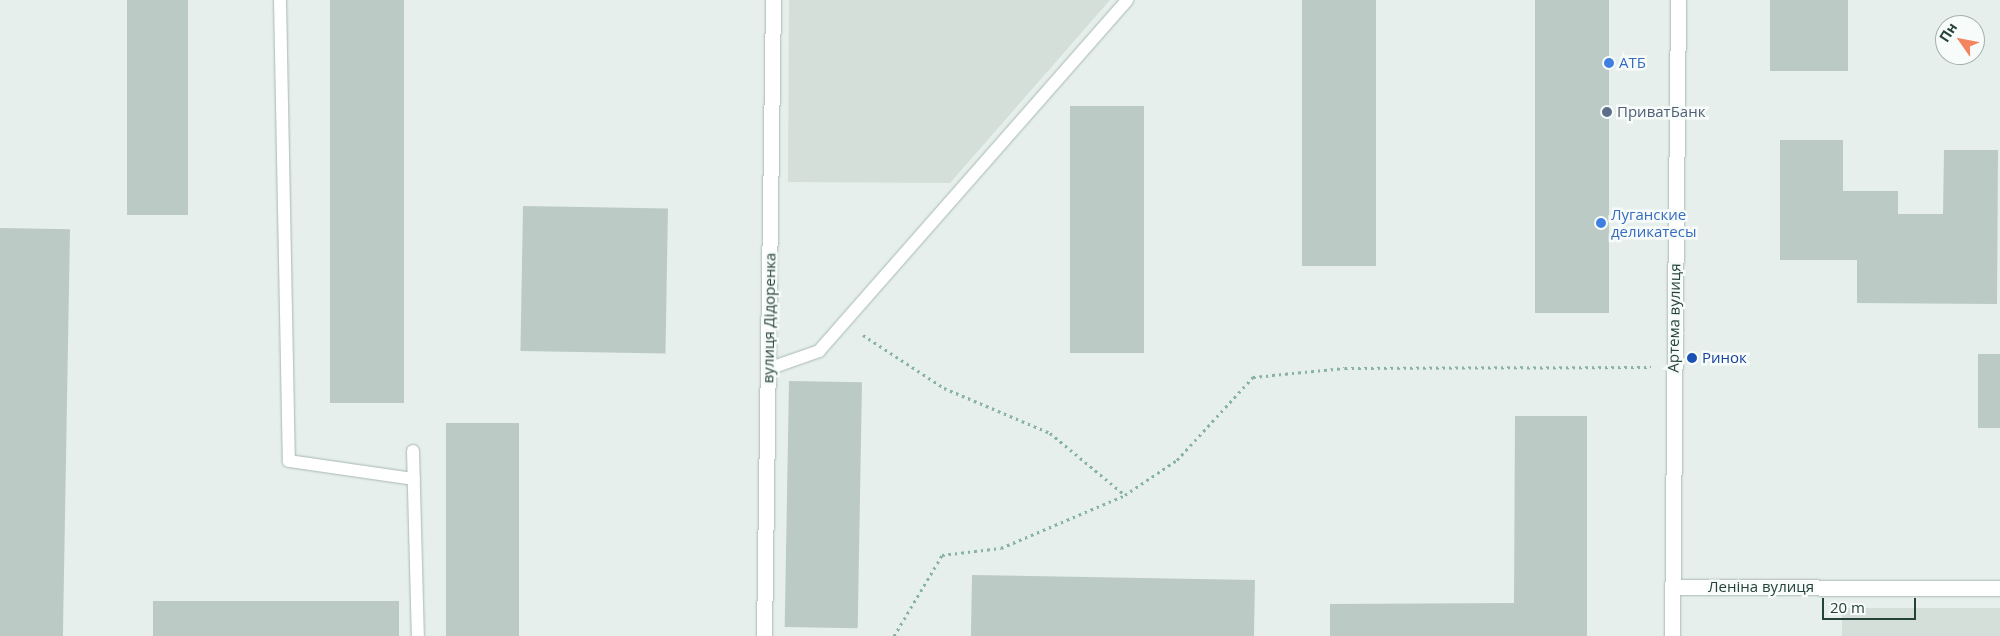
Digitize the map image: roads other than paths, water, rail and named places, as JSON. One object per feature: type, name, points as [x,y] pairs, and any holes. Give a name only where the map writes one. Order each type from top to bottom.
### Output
[{"type":"street","name":"вулиця Дідоренка","points":[[764,636],[773,0]]},
{"type":"street","name":"Артема вулиця","points":[[1672,636],[1678,0]]},
{"type":"street","name":"Леніна вулиця","points":[[1673,587],[2000,588]]},
{"type":"lane","points":[[280,0],[289,461],[414,479]]},
{"type":"lane","points":[[768,369],[819,351],[845,324],[1128,0]]},
{"type":"lane","points":[[413,451],[418,636]]},
{"type":"place","name":"АТБ","points":[[1609,63]]},
{"type":"place","name":"ПриватБанк","points":[[1607,112]]},
{"type":"place","name":"Луганские деликатесы","points":[[1601,223]]},
{"type":"place","name":"Ринок","points":[[1692,358]]}]
